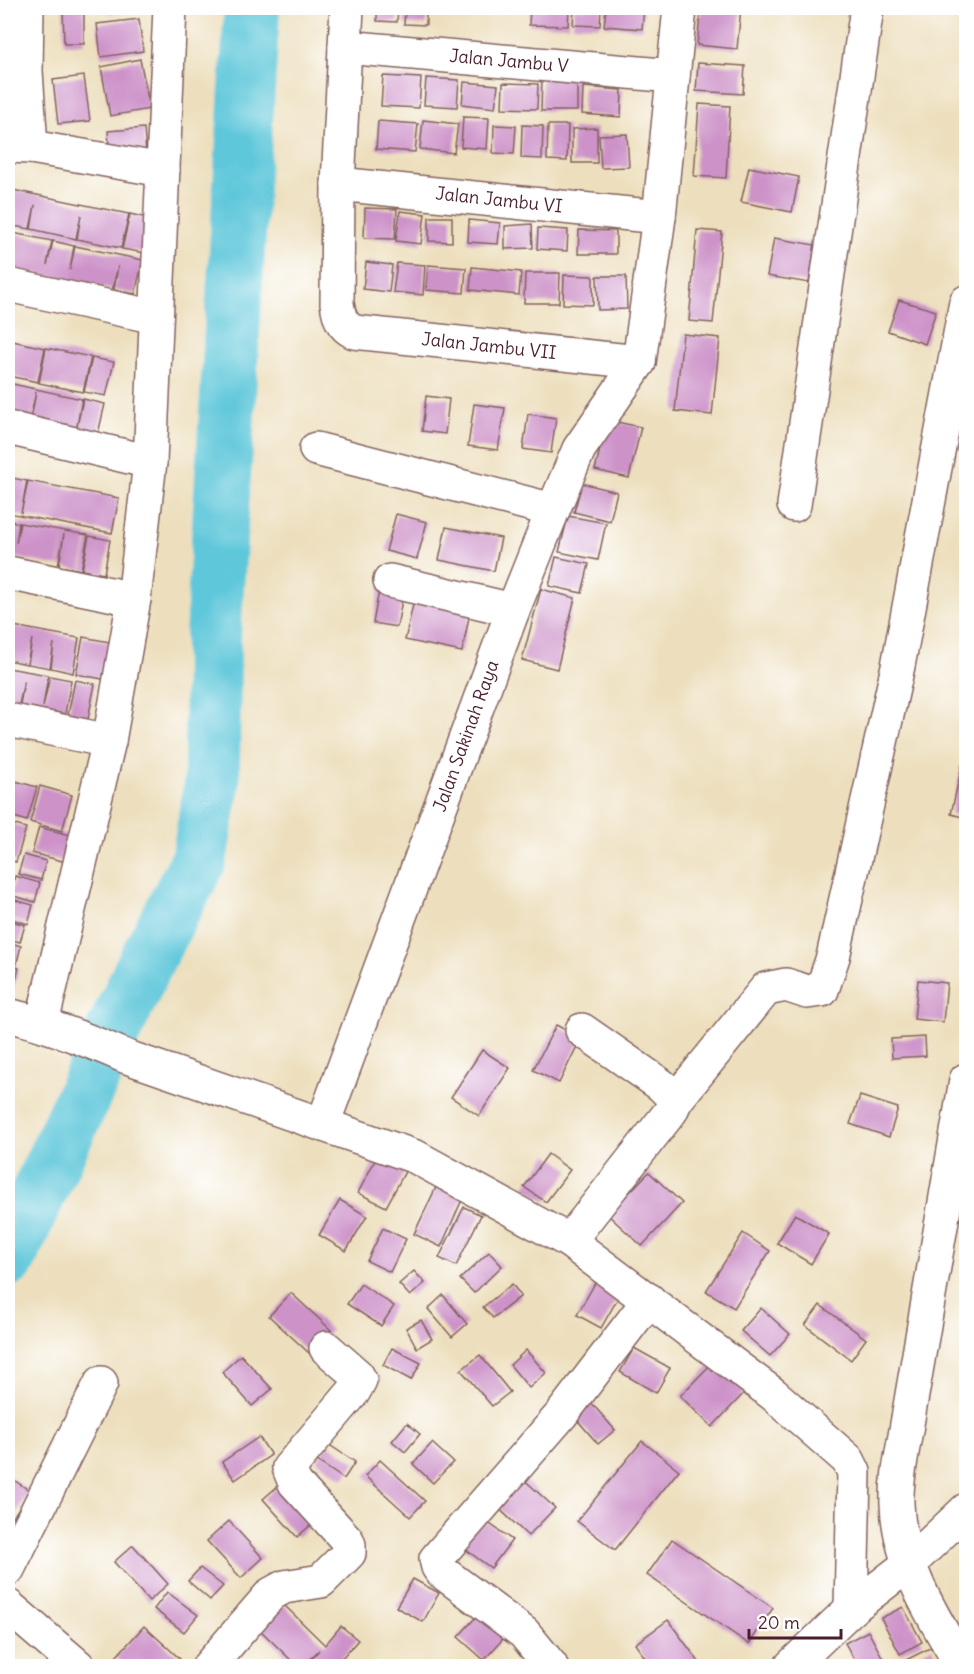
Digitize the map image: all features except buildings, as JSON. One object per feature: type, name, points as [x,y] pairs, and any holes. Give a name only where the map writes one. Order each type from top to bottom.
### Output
[{"type":"street","points":[[27,8],[17,68],[19,147],[163,170]]},
{"type":"street","points":[[42,1023],[109,741],[134,599],[150,462],[170,8]]},
{"type":"street","points":[[338,184],[347,8]]},
{"type":"street","points":[[639,362],[659,217],[680,8]]},
{"type":"street","points":[[794,505],[867,8]]},
{"type":"street","name":"Jalan Jambu V","points":[[345,47],[674,76]]},
{"type":"street","name":"Jalan Jambu VI","points":[[338,184],[659,217]]},
{"type":"street","name":"Jalan Jambu VII","points":[[338,184],[337,303],[342,322],[347,328],[354,332],[639,362]]},
{"type":"street","points":[[8,285],[156,317]]},
{"type":"street","points":[[569,1241],[671,1111],[676,1101],[766,990],[786,985],[807,992],[822,990],[833,957],[898,666],[966,302]]},
{"type":"street","name":"Jalan Sakinah Raya","points":[[323,1124],[513,610],[553,510],[579,449],[639,362]]},
{"type":"street","points":[[8,428],[150,462]]},
{"type":"street","points":[[316,449],[553,510]]},
{"type":"street","points":[[8,573],[134,599]]},
{"type":"street","points":[[390,581],[513,610]]},
{"type":"street","points":[[8,720],[109,741]]},
{"type":"street","points":[[8,1015],[42,1023],[84,1038],[127,1058],[416,1156],[569,1241],[773,1394],[848,1460],[854,1472],[851,1609]]},
{"type":"street","points":[[582,1030],[661,1085],[676,1101]]},
{"type":"street","points":[[962,1666],[938,1624],[909,1564],[897,1504],[899,1478],[966,1080]]},
{"type":"street","points":[[551,1666],[524,1633],[442,1572],[436,1559],[561,1414],[649,1300]]},
{"type":"street","points":[[209,1666],[271,1594],[284,1587],[325,1579],[349,1553],[347,1540],[295,1483],[289,1468],[344,1404],[360,1380],[326,1348]]},
{"type":"street","points":[[8,1569],[101,1383]]},
{"type":"street","points":[[790,1666],[851,1609],[909,1564],[966,1510]]},
{"type":"street","points":[[8,1606],[78,1666]]},
{"type":"waterway","points":[[8,1259],[147,959],[199,860],[212,783],[213,637],[252,8]]}]
